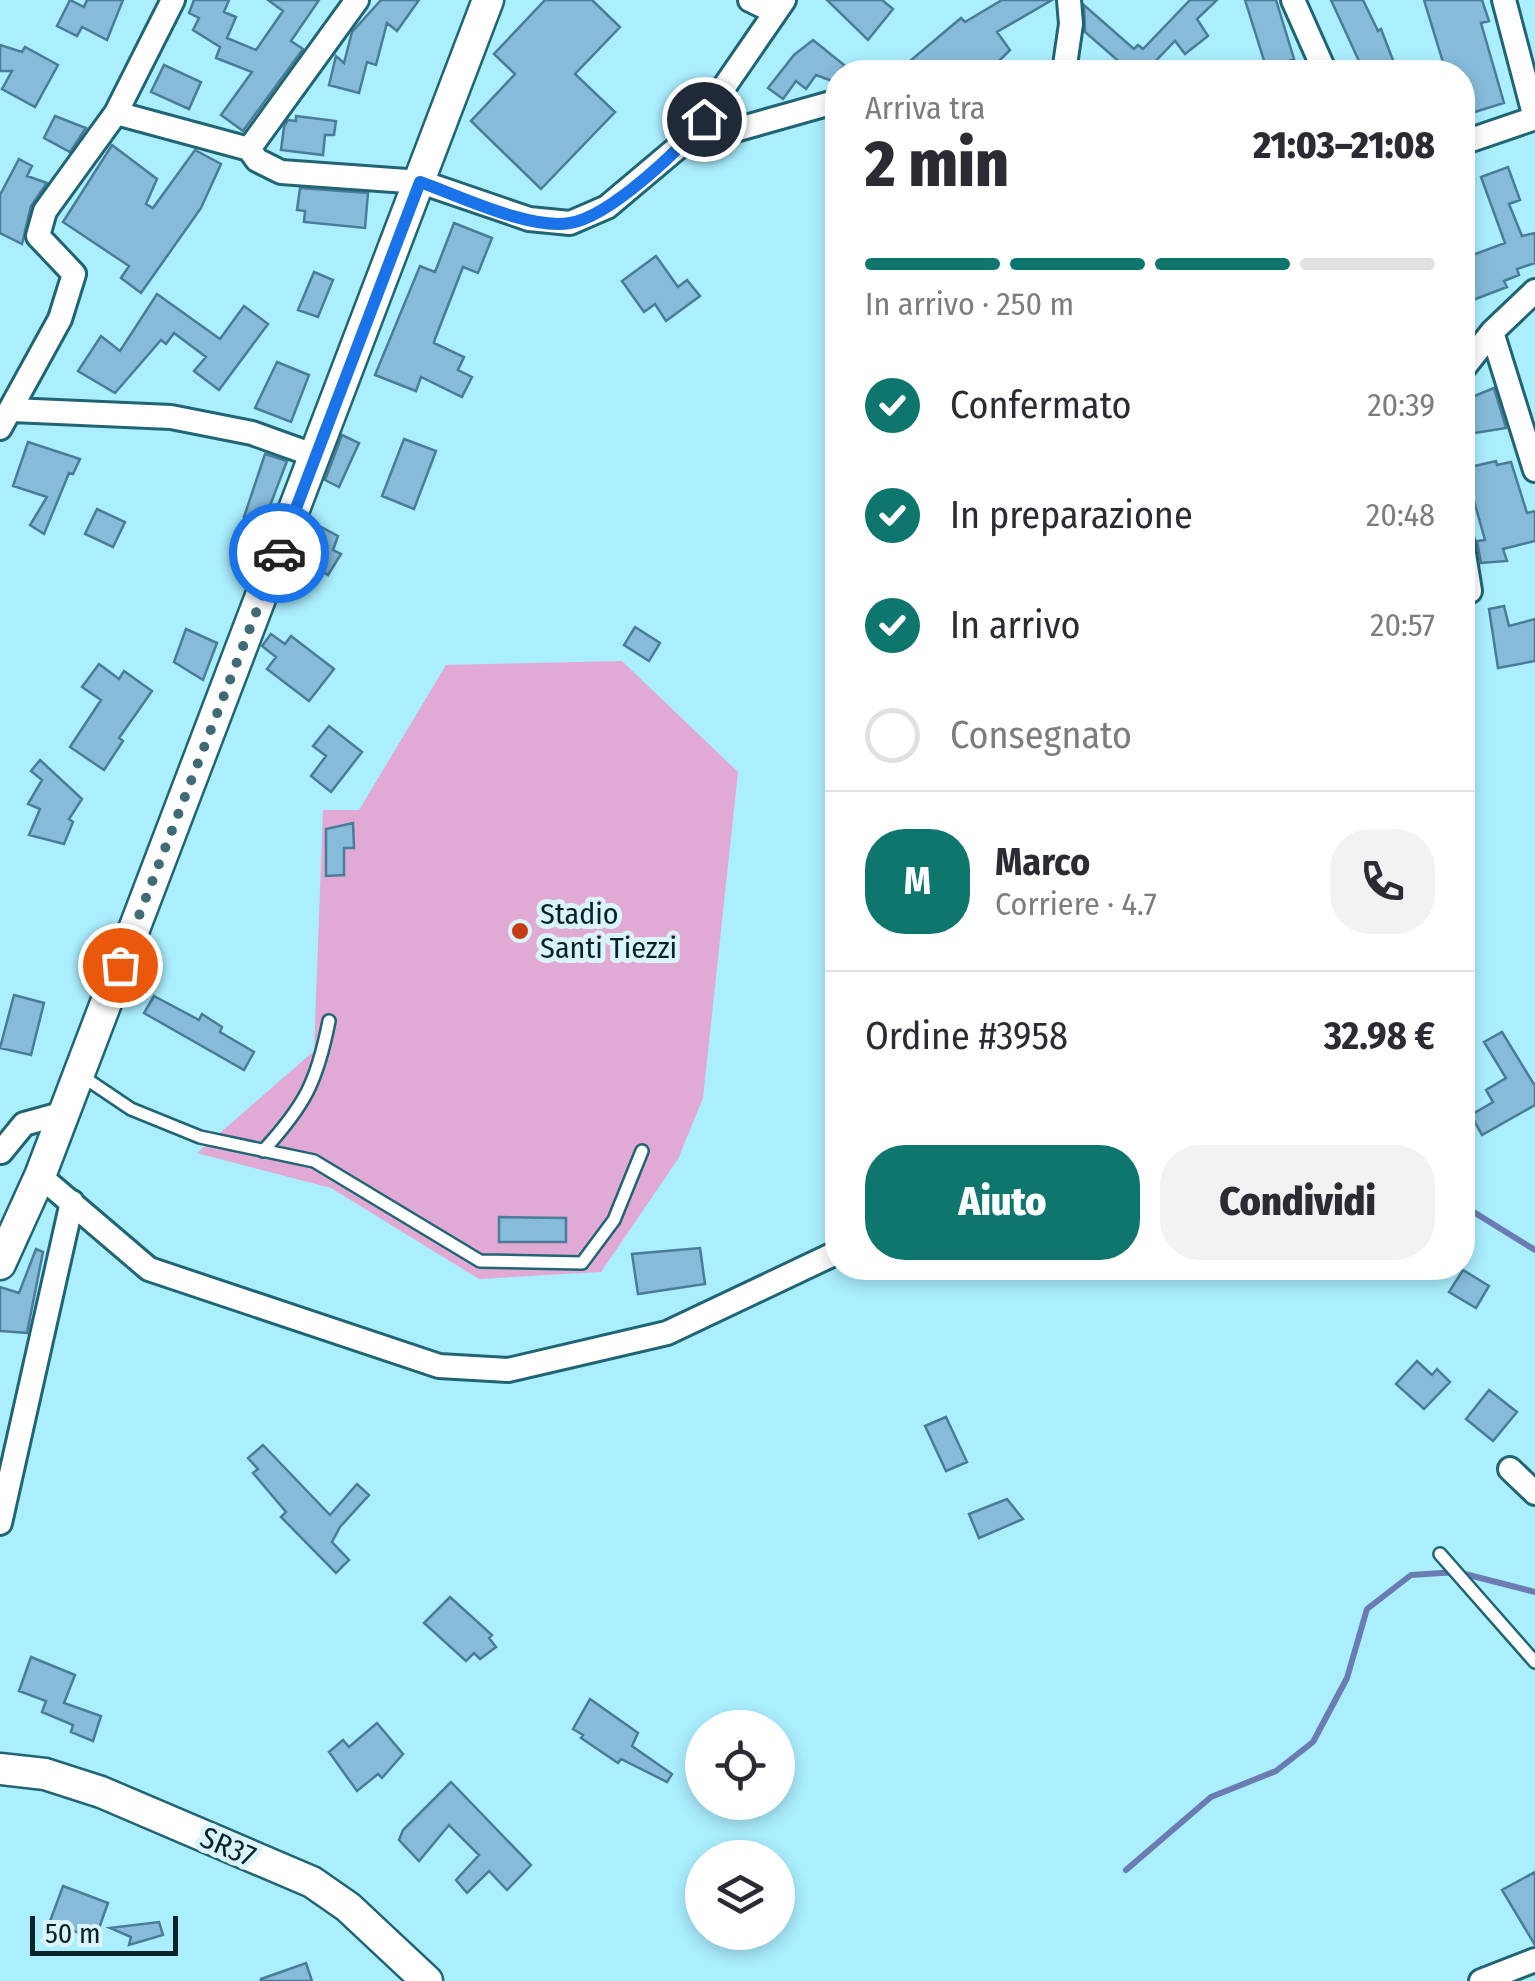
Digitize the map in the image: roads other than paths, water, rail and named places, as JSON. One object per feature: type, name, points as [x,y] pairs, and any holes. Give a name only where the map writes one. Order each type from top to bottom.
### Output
[{"type":"street","points":[[172,0],[116,113],[45,210],[38,236],[74,274],[60,319],[6,419],[171,417],[252,434],[316,456]]},
{"type":"street","points":[[249,149],[357,0]]},
{"type":"street","points":[[0,1264],[40,1176],[488,0]]},
{"type":"street","points":[[116,113],[249,149],[257,160],[282,172],[420,182],[529,220],[570,223],[607,206],[689,138],[779,6],[750,0]]},
{"type":"street","points":[[1066,60],[1071,24],[1069,0]]},
{"type":"street","points":[[1294,0],[1320,60]]},
{"type":"street","points":[[1475,139],[1535,118],[1504,0]]},
{"type":"street","points":[[689,138],[728,132],[825,105]]},
{"type":"street","points":[[1475,354],[1535,292]]},
{"type":"street","points":[[1492,332],[1535,470]]},
{"type":"street","points":[[1,1153],[24,1124],[64,1113]]},
{"type":"street","points":[[40,1176],[149,1269],[439,1366],[508,1370],[666,1333],[825,1258]]},
{"type":"street","points":[[0,1523],[72,1202]]},
{"type":"street","points":[[1510,1469],[1535,1493]]},
{"type":"street","name":"SR37","points":[[0,1770],[46,1774],[101,1792],[312,1882],[348,1907],[427,1981]]},
{"type":"street","points":[[1481,1981],[1535,1960]]},
{"type":"lane","points":[[264,1150],[300,1110],[312,1087],[328,1022]]},
{"type":"lane","points":[[79,1074],[131,1109],[200,1137],[314,1161],[480,1262],[582,1263],[614,1220],[642,1151]]},
{"type":"lane","points":[[1440,1554],[1535,1662]]},
{"type":"waterway","points":[[1475,1213],[1535,1250]]},
{"type":"waterway","points":[[1126,1870],[1211,1797],[1276,1771],[1313,1742],[1347,1678],[1367,1609],[1411,1575],[1457,1572],[1535,1592]]},
{"type":"place","name":"Stadio Santi Tiezzi","points":[[520,931]]}]
